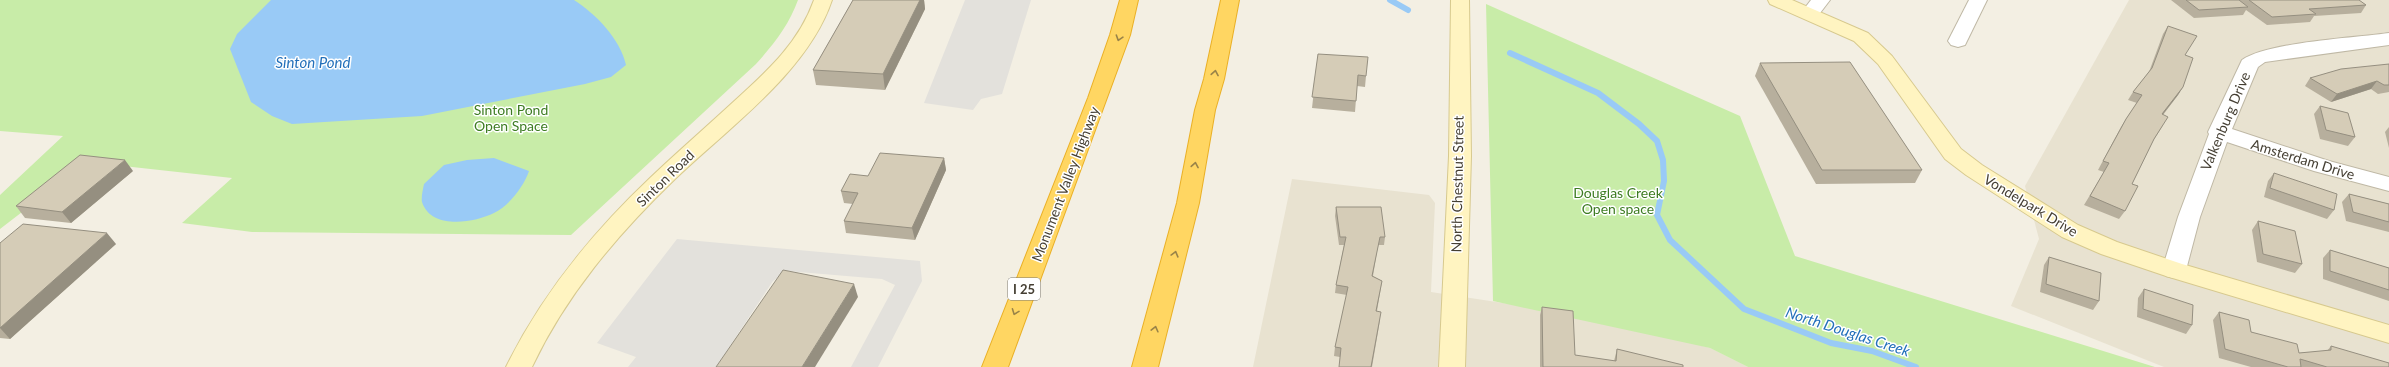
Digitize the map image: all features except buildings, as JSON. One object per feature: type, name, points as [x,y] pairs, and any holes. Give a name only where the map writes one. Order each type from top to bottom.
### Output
[{"type":"highway","name":"Monument Valley Highway","points":[[995,367],[1098,98],[1120,35],[1129,0]]},
{"type":"highway","points":[[1146,367],[1188,203],[1205,110],[1214,79],[1230,0]]},
{"type":"street","name":"Sinton Road","points":[[519,367],[558,296],[585,260],[655,185],[787,62],[811,31],[823,0]]},
{"type":"street","name":"North Chestnut Street","points":[[1452,367],[1460,156],[1460,0]]},
{"type":"street","name":"Vondelpark Drive","points":[[1777,0],[1816,7],[1873,47],[1885,60],[1939,138],[1953,154],[1974,170],[2070,230],[2109,248],[2174,270],[2389,334]]},
{"type":"street","points":[[1958,41],[1978,0]]},
{"type":"street","name":"Valkenburg Drive","points":[[2174,270],[2188,217],[2218,132],[2249,64],[2259,57],[2386,41]]},
{"type":"street","name":"Amsterdam Drive","points":[[2218,132],[2322,166],[2389,184]]},
{"type":"shaded area","points":[[965,0],[1031,0],[1002,94],[981,99],[973,110],[924,103]]},
{"type":"shaded area","points":[[2129,0],[2389,0],[2389,367],[2164,367],[2011,306],[2039,239],[2025,186]]},
{"type":"shaded area","points":[[1292,179],[1429,195],[1435,203],[1431,292],[1600,318],[1710,348],[1748,367],[1253,367]]},
{"type":"shaded area","points":[[677,239],[920,261],[922,281],[878,367],[851,367],[895,285],[882,279],[787,271],[773,281],[716,367],[628,367],[636,357],[597,343]]},
{"type":"green space","name":"Sinton Pond Open Space","points":[[0,0],[798,0],[790,18],[780,34],[756,64],[571,235],[252,232],[182,223],[232,178],[87,162],[0,229],[0,195],[63,136],[0,131]]},
{"type":"green space","name":"Douglas Creek Open space","points":[[1486,4],[1740,116],[1795,256],[2155,367],[1748,367],[1710,348],[1493,301]]},
{"type":"water","name":"Sinton Pond","points":[[271,0],[574,0],[591,12],[606,28],[623,55],[626,65],[611,77],[585,84],[422,116],[292,124],[272,116],[251,102],[230,49],[237,34]]},
{"type":"water","points":[[494,158],[529,171],[520,189],[500,210],[486,217],[454,222],[434,217],[427,211],[422,202],[424,184],[444,165],[467,160]]},
{"type":"waterway","name":"North Douglas Creek","points":[[1390,0],[1408,10]]},
{"type":"waterway","name":"North Douglas Creek","points":[[1510,53],[1598,93],[1639,124],[1657,141],[1663,160],[1664,181],[1657,215],[1670,240],[1744,309],[1831,343],[1872,351],[1916,367]]}]
